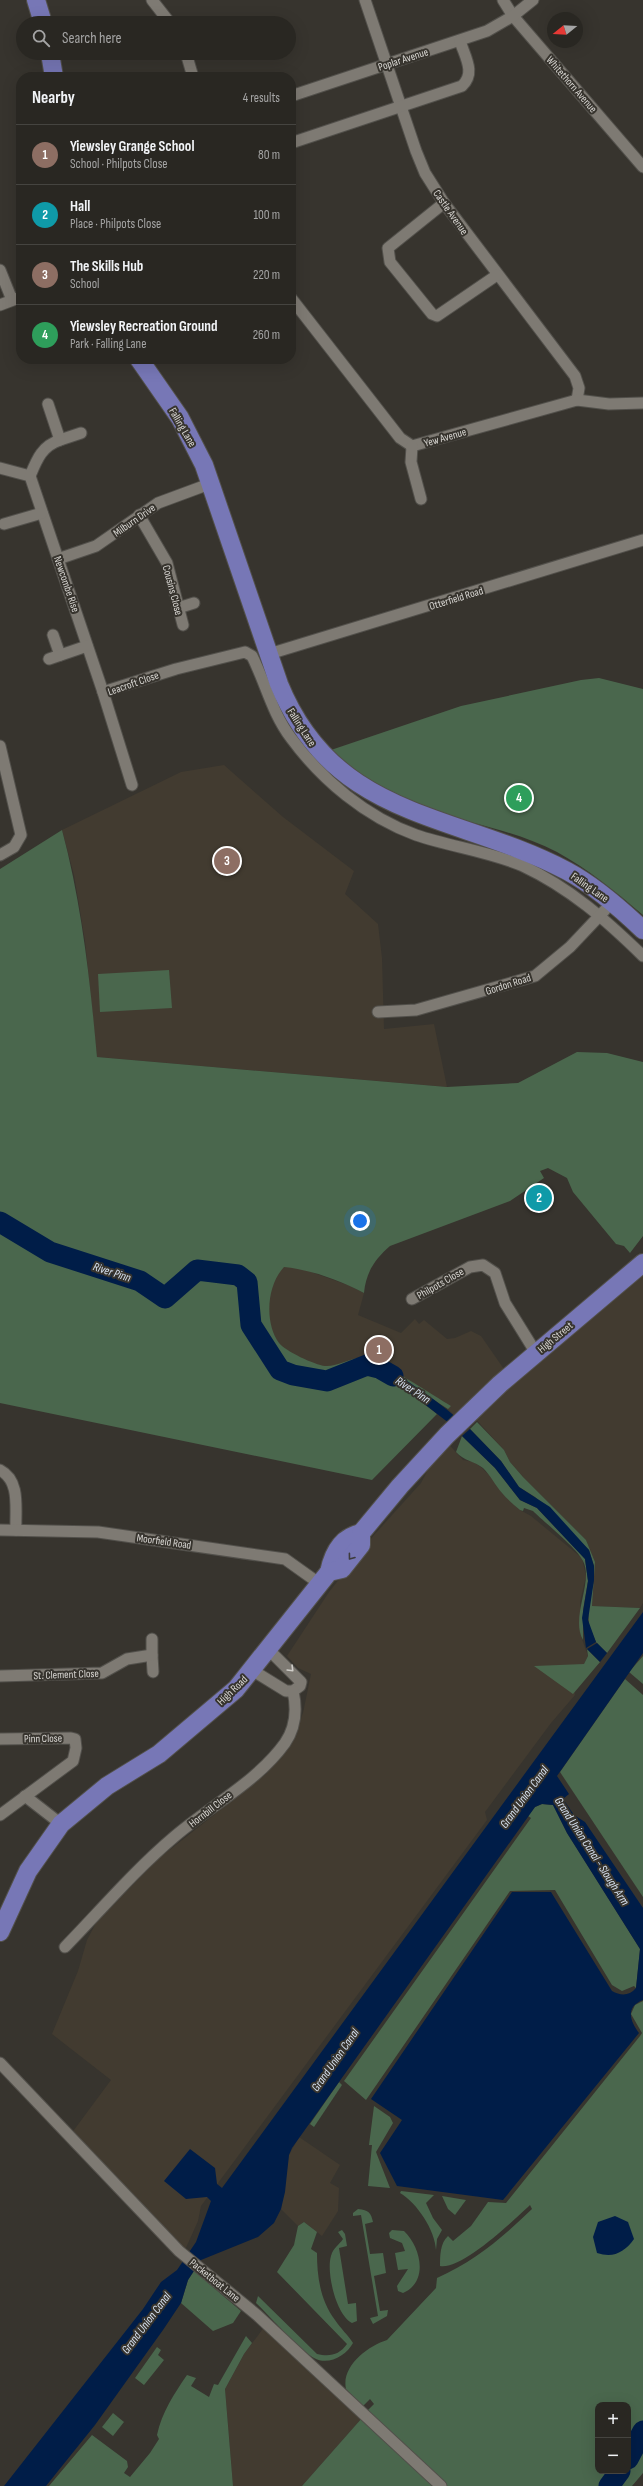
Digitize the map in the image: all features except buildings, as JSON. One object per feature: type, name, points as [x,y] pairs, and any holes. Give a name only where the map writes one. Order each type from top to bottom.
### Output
[{"type":"main road","points":[[36,0],[41,16]]},
{"type":"main road","points":[[51,60],[53,72]]},
{"type":"main road","name":"Falling Lane","points":[[142,364],[183,425],[212,483],[261,656],[297,722],[314,746],[346,776],[407,809],[507,845],[561,868],[587,883],[606,909],[643,930]]},
{"type":"main road","name":"High Street","points":[[324,1578],[333,1555],[349,1535],[361,1533],[400,1486],[449,1433],[536,1353],[643,1263]]},
{"type":"main road","name":"High Road","points":[[0,1932],[28,1871],[61,1824],[107,1786],[159,1754],[236,1689],[324,1578]]},
{"type":"street","points":[[152,0],[165,16]]},
{"type":"street","name":"Castle Avenue","points":[[365,0],[425,173],[444,203],[497,275],[575,376],[580,388],[577,400]]},
{"type":"street","name":"Whitethorn Avenue","points":[[503,0],[513,16],[643,167]]},
{"type":"street","name":"Poplar Avenue","points":[[296,94],[487,31],[513,16],[533,0]]},
{"type":"street","points":[[296,140],[462,86],[469,80],[471,73],[460,41]]},
{"type":"street","points":[[188,60],[192,72]]},
{"type":"street","points":[[444,203],[388,248],[390,262],[432,314],[437,316],[497,275]]},
{"type":"street","points":[[0,270],[16,298],[0,305]]},
{"type":"street","name":"Yew Avenue","points":[[296,304],[400,438],[412,446],[577,400],[609,404],[643,403]]},
{"type":"street","points":[[48,404],[60,440]]},
{"type":"street","points":[[0,468],[30,476],[43,449],[50,443],[81,433]]},
{"type":"street","points":[[412,446],[411,462],[421,499]]},
{"type":"street","name":"Newcombe Rise","points":[[30,476],[103,692]]},
{"type":"street","name":"Milburn Drive","points":[[58,559],[96,546],[158,503],[212,483]]},
{"type":"street","points":[[4,524],[42,513]]},
{"type":"street","name":"Cousins Close","points":[[139,515],[167,563],[183,625]]},
{"type":"street","name":"Otterfield Road","points":[[261,656],[643,540]]},
{"type":"street","points":[[178,608],[194,604]]},
{"type":"street","points":[[53,635],[60,655]]},
{"type":"street","points":[[49,659],[87,646]]},
{"type":"street","name":"Leacroft Close","points":[[132,785],[103,692],[238,652],[247,652],[261,656]]},
{"type":"street","points":[[0,746],[21,835],[14,847],[0,856]]},
{"type":"street","name":"Falling Lane","points":[[606,909],[643,956]]},
{"type":"street","name":"Gordon Road","points":[[378,1012],[416,1010],[535,976],[570,947],[606,909]]},
{"type":"street","name":"Philpots Close","points":[[412,1299],[470,1267],[479,1264],[486,1266],[495,1273],[505,1303],[536,1353]]},
{"type":"street","points":[[0,1470],[7,1473],[15,1490],[16,1530]]},
{"type":"street","name":"Moorfield Road","points":[[0,1530],[98,1532],[285,1559],[324,1578]]},
{"type":"street","points":[[152,1639],[153,1672]]},
{"type":"street","points":[[252,1670],[280,1688],[292,1691],[300,1686],[300,1679],[268,1649]]},
{"type":"street","name":"St. Clement Close","points":[[0,1676],[102,1673],[127,1659],[152,1656]]},
{"type":"street","name":"Hornbill Close","points":[[65,1947],[174,1837],[258,1772],[276,1754],[292,1732],[296,1711],[292,1691]]},
{"type":"street","name":"Pinn Close","points":[[0,1739],[71,1738],[75,1740],[76,1748],[74,1761],[0,1815]]},
{"type":"street","points":[[25,1796],[61,1824]]},
{"type":"street","name":"Packetboat Lane","points":[[0,2063],[179,2251],[257,2315],[441,2486]]},
{"type":"shaded area","points":[[224,765],[283,817],[354,871],[345,894],[378,924],[382,958],[384,1029],[434,1024],[447,1087],[97,1057],[85,941],[74,875],[62,830],[181,772]]},
{"type":"shaded area","points":[[280,1261],[348,1285],[364,1293],[358,1315],[401,1333],[415,1319],[419,1324],[424,1320],[447,1339],[455,1338],[471,1331],[481,1336],[508,1375],[460,1421],[448,1409],[374,1363],[368,1361],[327,1380],[293,1374],[280,1369],[258,1336]]},
{"type":"shaded area","points":[[643,1265],[643,1603],[640,1608],[592,1606],[595,1562],[586,1540],[523,1477],[510,1462],[504,1450],[471,1414]]},
{"type":"shaded area","points":[[444,1439],[463,1460],[474,1462],[482,1468],[493,1479],[502,1493],[520,1510],[531,1516],[582,1558],[586,1576],[580,1602],[582,1639],[588,1656],[584,1664],[600,1662],[574,1689],[575,1695],[551,1723],[485,1812],[487,1820],[201,2206],[198,2221],[185,2250],[71,2134],[111,2080],[52,2034],[78,1971],[87,1940],[96,1923],[158,1859],[266,1774],[281,1757],[293,1739],[303,1713],[311,1674],[298,1668],[287,1656],[329,1592],[374,1535],[421,1483]]},
{"type":"shaded area","points":[[299,2137],[340,2165],[330,2183],[339,2188],[338,2211],[322,2236],[304,2222],[298,2226],[281,2209],[289,2155]]},
{"type":"shaded area","points":[[265,2326],[362,2418],[302,2486],[233,2486],[225,2389],[244,2354]]},
{"type":"green space","points":[[599,678],[643,689],[643,915],[591,873],[557,852],[515,835],[427,810],[384,793],[328,751],[461,706],[581,680]]},
{"type":"green space","points":[[62,830],[80,914],[88,971],[97,1057],[447,1087],[518,1083],[577,1052],[607,1053],[643,1062],[643,1236],[630,1253],[624,1246],[616,1244],[573,1192],[567,1178],[548,1168],[540,1171],[544,1178],[510,1201],[390,1246],[372,1266],[365,1285],[364,1293],[335,1280],[305,1270],[284,1267],[278,1275],[271,1293],[271,1325],[279,1343],[287,1350],[314,1363],[325,1366],[366,1358],[384,1365],[451,1406],[448,1409],[394,1374],[368,1361],[327,1380],[293,1374],[280,1369],[252,1324],[248,1300],[251,1325],[280,1370],[293,1375],[327,1381],[345,1372],[367,1368],[414,1396],[437,1414],[372,1480],[0,1403],[0,869]]},
{"type":"green space","points":[[169,970],[172,1008],[100,1012],[98,974]]},
{"type":"green space","points":[[477,1422],[504,1450],[510,1462],[523,1477],[586,1540],[595,1562],[594,1577],[594,1566],[589,1550],[535,1497],[519,1487],[501,1461],[470,1429]]},
{"type":"green space","points":[[462,1436],[495,1468],[520,1500],[537,1508],[585,1559],[588,1581],[583,1610],[583,1640],[579,1621],[586,1579],[586,1569],[583,1561],[567,1542],[533,1511],[524,1508],[523,1511],[520,1510],[511,1502],[483,1468],[462,1457],[456,1452]]},
{"type":"green space","points":[[594,1582],[592,1606],[640,1608],[607,1653],[596,1642],[589,1626],[588,1609]]},
{"type":"green space","points":[[587,1649],[600,1662],[573,1694],[534,1666],[584,1664],[588,1656]]},
{"type":"green space","points":[[643,1656],[643,1684],[629,1672]]},
{"type":"green space","points":[[625,1679],[643,1695],[643,1897],[560,1772]]},
{"type":"green space","points":[[542,1804],[553,1805],[567,1833],[640,1949],[636,1988],[634,1986],[622,1991],[612,1985],[555,1890],[510,1891],[366,2100],[344,2081],[531,1818],[528,1816],[535,1807]]},
{"type":"green space","points":[[643,2001],[643,2429],[639,2430],[631,2447],[631,2402],[595,2402],[595,2474],[611,2474],[605,2486],[447,2486],[367,2411],[374,2404],[370,2399],[363,2406],[346,2389],[348,2372],[352,2365],[364,2352],[387,2340],[436,2288],[437,2278],[464,2264],[488,2248],[532,2209],[530,2205],[474,2253],[449,2265],[440,2266],[441,2250],[445,2239],[448,2236],[453,2241],[471,2226],[488,2202],[506,2203],[640,2036],[642,2033],[631,2014],[635,2005]]},
{"type":"green space","points":[[339,2082],[342,2085],[314,2127],[310,2124]]},
{"type":"green space","points":[[374,2106],[390,2117],[393,2123],[376,2152],[390,2188],[368,2186],[372,2145],[369,2145]]},
{"type":"green space","points":[[401,2191],[434,2195],[426,2203],[433,2218],[442,2230],[437,2239],[436,2250],[435,2242],[429,2226],[419,2210],[413,2203],[400,2193]]},
{"type":"green space","points":[[442,2196],[466,2200],[455,2215],[448,2209]]},
{"type":"green space","points":[[358,2209],[369,2212],[371,2216],[373,2222],[365,2224],[370,2254],[383,2253],[386,2273],[374,2276],[380,2311],[388,2310],[387,2316],[373,2324],[370,2318],[378,2316],[361,2215],[353,2216],[353,2213]]},
{"type":"green space","points":[[304,2222],[317,2232],[311,2249],[317,2253],[320,2288],[326,2304],[335,2320],[353,2343],[341,2356],[331,2360],[319,2360],[308,2354],[293,2341],[256,2303],[258,2296],[317,2354],[330,2355],[337,2353],[347,2344],[277,2272],[294,2245],[298,2226]]},
{"type":"green space","points":[[342,2230],[345,2234],[347,2246],[339,2248],[348,2304],[356,2303],[357,2321],[352,2323],[341,2311],[331,2282],[331,2256],[343,2239],[338,2232]]},
{"type":"green space","points":[[392,2230],[404,2231],[410,2238],[415,2246],[420,2264],[417,2281],[411,2288],[403,2293],[398,2291],[397,2286],[408,2269],[398,2270],[395,2253],[405,2251],[402,2243],[390,2238],[389,2233]]},
{"type":"green space","points":[[194,2271],[241,2311],[233,2323],[213,2331],[181,2303],[188,2280]]},
{"type":"green space","points":[[246,2336],[252,2343],[244,2354],[225,2389],[233,2486],[49,2486],[92,2435],[127,2461],[128,2467],[124,2473],[130,2477],[150,2453],[159,2439],[157,2435],[165,2411],[187,2375],[196,2378],[191,2386],[209,2397],[214,2384],[218,2385]]},
{"type":"green space","points":[[157,2347],[161,2350],[158,2355],[164,2360],[144,2385],[135,2378]]},
{"type":"green space","points":[[113,2413],[124,2422],[113,2436],[102,2427]]},
{"type":"green space","points":[[362,2418],[436,2486],[302,2486]]},
{"type":"green space","points":[[643,2433],[643,2473],[632,2486],[611,2486],[620,2474],[631,2474],[631,2457]]},
{"type":"water","points":[[368,1361],[403,1378],[441,1405],[460,1421],[454,1427],[414,1396],[367,1368]]},
{"type":"water","points":[[470,1429],[501,1461],[519,1487],[550,1507],[589,1550],[594,1566],[594,1580],[588,1620],[596,1642],[586,1648],[582,1618],[588,1581],[585,1559],[537,1508],[520,1500],[495,1468],[462,1436]]},
{"type":"water","points":[[643,1612],[643,1653],[557,1776],[569,1794],[563,1799],[574,1815],[585,1822],[643,1908],[643,2000],[637,2003],[631,2010],[633,2024],[639,2033],[503,2200],[397,2186],[380,2153],[402,2120],[371,2099],[512,1892],[551,1892],[612,1991],[619,1994],[628,1994],[636,1988],[640,1949],[567,1833],[553,1805],[542,1804],[535,1807],[292,2148],[289,2155],[285,2192],[281,2209],[274,2223],[258,2237],[201,2260],[188,2280],[181,2303],[163,2330],[95,2425],[46,2486],[4,2486],[143,2309],[161,2282],[177,2270],[196,2242],[211,2201],[207,2197],[186,2199],[164,2181],[190,2149],[215,2168],[217,2184],[222,2188]]},
{"type":"water","points":[[597,1643],[607,1653],[600,1662],[587,1649]]},
{"type":"water","points":[[615,2216],[628,2222],[634,2239],[626,2248],[618,2253],[608,2255],[597,2253],[593,2237],[598,2222]]},
{"type":"waterway","name":"River Pinn","points":[[0,1222],[50,1252],[140,1281],[165,1298],[197,1270],[238,1275],[247,1282],[251,1325],[280,1370],[293,1375],[327,1381],[367,1365],[379,1368],[393,1376]]},
{"type":"waterway","points":[[631,2453],[643,2431]]},
{"type":"waterway","points":[[609,2486],[618,2474]]},
{"type":"place","name":"Yiewsley Recreation Ground","points":[[519,798]]},
{"type":"place","name":"The Skills Hub","points":[[227,861]]},
{"type":"place","name":"Hall","points":[[539,1198]]},
{"type":"place","name":"Yiewsley Grange School","points":[[379,1350]]},
{"type":"water label","name":"Grand Union Canal","points":[[524,1797]]},
{"type":"water label","name":"Grand Union Canal - Slough Arm","points":[[592,1851]]},
{"type":"water label","name":"Grand Union Canal","points":[[335,2060]]},
{"type":"water label","name":"Grand Union Canal","points":[[146,2323]]}]
